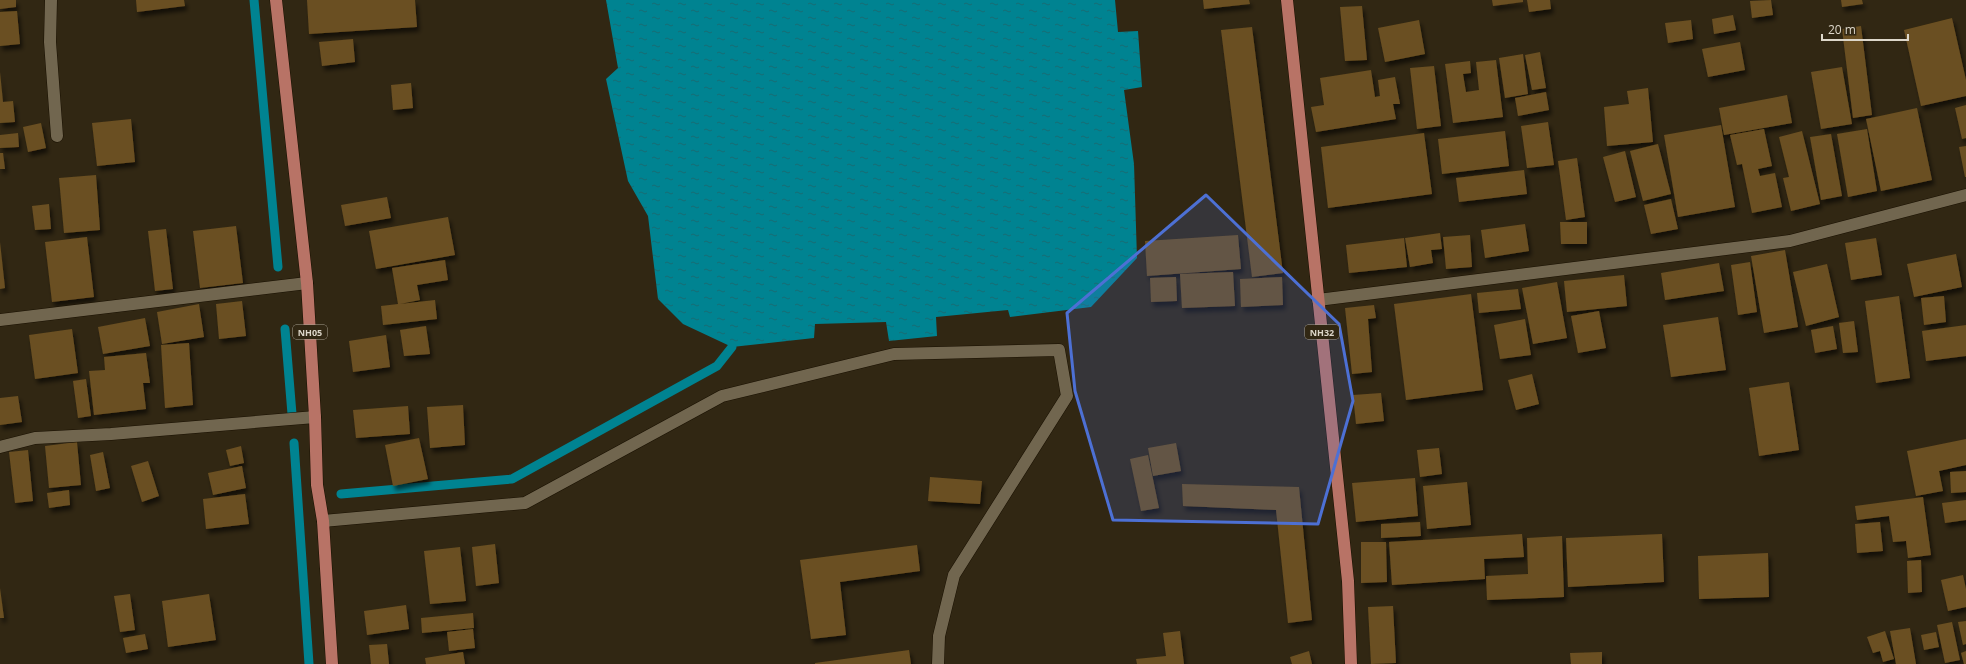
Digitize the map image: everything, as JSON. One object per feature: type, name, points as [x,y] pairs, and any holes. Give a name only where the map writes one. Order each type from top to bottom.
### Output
[{"type":"main road","name":"NH05","points":[[276,0],[307,283],[316,416],[317,485],[323,521],[332,664]]},
{"type":"main road","name":"NH32","points":[[1287,0],[1348,581],[1351,664]]},
{"type":"street","points":[[51,0],[50,42],[58,136]]},
{"type":"street","points":[[1318,300],[1790,241],[1966,195]]},
{"type":"street","points":[[0,320],[307,283]]},
{"type":"street","points":[[323,521],[525,503],[607,460],[722,396],[894,354],[1060,350],[1067,396],[954,575],[939,636],[938,664]]},
{"type":"street","points":[[0,447],[36,438],[316,416]]},
{"type":"highlighted area","points":[[1206,195],[1339,324],[1353,401],[1318,524],[1113,520],[1075,391],[1067,313]]},
{"type":"water","points":[[606,0],[1115,0],[1118,32],[1138,31],[1142,87],[1124,90],[1134,164],[1137,258],[1091,307],[1010,317],[1008,310],[936,317],[937,336],[889,341],[886,322],[815,324],[814,338],[732,347],[683,324],[658,299],[648,216],[628,181],[606,79],[618,68]]},
{"type":"building","points":[[0,0],[16,0],[16,7],[0,9]]},
{"type":"building","points":[[136,0],[184,0],[185,6],[137,12]]},
{"type":"building","points":[[307,0],[415,0],[417,27],[309,34]]},
{"type":"building","points":[[1203,0],[1249,0],[1250,4],[1204,9]]},
{"type":"building","points":[[1492,0],[1523,0],[1523,2],[1493,6]]},
{"type":"building","points":[[1527,0],[1550,0],[1551,9],[1529,12]]},
{"type":"building","points":[[1771,0],[1773,15],[1752,18],[1750,1]]},
{"type":"building","points":[[1841,0],[1862,0],[1863,4],[1842,7]]},
{"type":"building","points":[[1362,6],[1367,60],[1345,61],[1340,7]]},
{"type":"building","points":[[17,11],[20,44],[0,46],[0,12]]},
{"type":"building","points":[[1733,15],[1736,30],[1714,34],[1712,19]]},
{"type":"building","points":[[1952,18],[1966,80],[1966,96],[1921,106],[1904,30]]},
{"type":"building","points":[[1419,20],[1425,54],[1385,62],[1378,28]]},
{"type":"building","points":[[1691,20],[1693,39],[1668,43],[1665,23]]},
{"type":"building","points":[[1861,26],[1872,115],[1853,118],[1842,29]]},
{"type":"building","points":[[1252,27],[1283,273],[1252,277],[1221,30]]},
{"type":"building","points":[[353,39],[355,62],[322,66],[319,42]]},
{"type":"building","points":[[1740,42],[1745,70],[1708,77],[1702,49]]},
{"type":"building","points":[[1540,52],[1546,88],[1532,90],[1525,55]]},
{"type":"building","points":[[1523,54],[1528,94],[1505,98],[1499,58]]},
{"type":"building","points":[[1496,60],[1503,117],[1453,123],[1445,64],[1470,61],[1471,73],[1463,74],[1466,92],[1479,90],[1476,62]]},
{"type":"building","points":[[1434,66],[1441,126],[1417,129],[1410,68]]},
{"type":"building","points":[[1842,67],[1852,124],[1821,129],[1811,72]]},
{"type":"building","points":[[1371,70],[1375,97],[1380,96],[1378,80],[1395,77],[1400,104],[1393,104],[1396,119],[1316,132],[1311,107],[1324,105],[1320,78]]},
{"type":"building","points":[[0,72],[3,102],[13,101],[15,122],[0,123]]},
{"type":"building","points":[[411,83],[413,108],[393,110],[391,85]]},
{"type":"building","points":[[1648,88],[1653,142],[1607,146],[1604,107],[1629,104],[1627,91]]},
{"type":"building","points":[[1546,92],[1549,110],[1518,116],[1515,98]]},
{"type":"building","points":[[1787,95],[1792,123],[1724,135],[1719,108]]},
{"type":"building","points":[[1966,105],[1966,138],[1962,139],[1955,108]]},
{"type":"building","points":[[1917,108],[1932,180],[1881,191],[1866,119]]},
{"type":"building","points":[[131,119],[135,162],[97,166],[92,123]]},
{"type":"building","points":[[1548,122],[1554,165],[1527,168],[1521,126]]},
{"type":"building","points":[[41,123],[46,148],[28,152],[23,127]]},
{"type":"building","points":[[1721,125],[1735,207],[1678,217],[1664,135]]},
{"type":"building","points":[[1764,129],[1772,166],[1758,169],[1760,176],[1775,173],[1782,207],[1752,213],[1742,164],[1737,165],[1730,135]]},
{"type":"building","points":[[1867,129],[1877,191],[1848,197],[1837,134]]},
{"type":"building","points":[[1505,131],[1509,166],[1442,174],[1438,139]]},
{"type":"building","points":[[1802,131],[1820,204],[1791,211],[1783,178],[1789,177],[1779,137]]},
{"type":"building","points":[[18,133],[19,147],[0,148],[0,135]]},
{"type":"building","points":[[1424,133],[1432,194],[1328,208],[1321,147]]},
{"type":"building","points":[[1831,134],[1842,196],[1821,200],[1810,137]]},
{"type":"building","points":[[1658,144],[1671,194],[1643,201],[1630,151]]},
{"type":"building","points":[[1966,146],[1966,177],[1965,177],[1959,147]]},
{"type":"building","points":[[1625,151],[1636,197],[1615,202],[1603,157]]},
{"type":"building","points":[[0,153],[3,153],[5,169],[0,169]]},
{"type":"building","points":[[1577,158],[1585,217],[1566,220],[1558,161]]},
{"type":"building","points":[[1524,170],[1527,194],[1459,202],[1456,178]]},
{"type":"building","points":[[96,175],[100,230],[64,233],[59,178]]},
{"type":"building","points":[[387,197],[391,218],[345,226],[341,205]]},
{"type":"building","points":[[1671,199],[1678,229],[1651,234],[1644,205]]},
{"type":"building","points":[[49,204],[51,229],[35,230],[32,206]]},
{"type":"building","points":[[448,217],[455,255],[376,269],[369,231]]},
{"type":"building","points":[[1560,222],[1587,222],[1587,244],[1561,244]]},
{"type":"building","points":[[1525,224],[1529,251],[1485,258],[1481,230]]},
{"type":"building","points":[[236,226],[243,283],[200,288],[193,231]]},
{"type":"building","points":[[166,229],[173,289],[155,291],[148,231]]},
{"type":"building","points":[[1440,233],[1442,249],[1431,250],[1433,263],[1410,267],[1405,238]]},
{"type":"building","points":[[1238,235],[1241,269],[1147,276],[1145,241]]},
{"type":"building","points":[[1470,235],[1472,267],[1446,269],[1443,237]]},
{"type":"building","points":[[87,237],[94,297],[52,302],[45,242]]},
{"type":"building","points":[[1404,238],[1407,267],[1349,273],[1346,245]]},
{"type":"building","points":[[1876,238],[1882,275],[1851,280],[1845,243]]},
{"type":"building","points":[[0,242],[5,288],[0,289]]},
{"type":"building","points":[[1785,250],[1798,327],[1764,333],[1751,256]]},
{"type":"building","points":[[1956,254],[1962,287],[1914,297],[1907,264]]},
{"type":"building","points":[[445,260],[448,280],[417,285],[420,300],[400,304],[435,300],[437,319],[383,325],[381,306],[398,304],[392,268]]},
{"type":"building","points":[[1750,262],[1757,312],[1738,315],[1731,265]]},
{"type":"building","points":[[1719,263],[1724,291],[1665,300],[1661,273]]},
{"type":"building","points":[[1827,264],[1839,317],[1806,326],[1793,272]]},
{"type":"building","points":[[1233,272],[1235,306],[1182,308],[1180,274]]},
{"type":"building","points":[[1624,275],[1627,306],[1567,312],[1564,281]]},
{"type":"building","points":[[1176,277],[1177,301],[1151,302],[1150,278]]},
{"type":"building","points":[[1282,277],[1283,305],[1241,307],[1240,279]]},
{"type":"building","points":[[1557,282],[1567,338],[1533,344],[1522,288]]},
{"type":"building","points":[[1518,289],[1521,309],[1479,313],[1477,293]]},
{"type":"building","points":[[1471,294],[1483,390],[1406,400],[1394,304]]},
{"type":"building","points":[[1899,296],[1910,378],[1876,383],[1865,301]]},
{"type":"building","points":[[1944,296],[1946,322],[1924,325],[1921,298]]},
{"type":"building","points":[[242,301],[246,336],[219,339],[216,304]]},
{"type":"building","points":[[199,304],[204,337],[162,344],[157,312]]},
{"type":"building","points":[[1374,305],[1376,318],[1368,319],[1372,372],[1352,374],[1345,308]]},
{"type":"building","points":[[1599,311],[1606,348],[1578,353],[1571,316]]},
{"type":"building","points":[[1718,317],[1726,370],[1671,377],[1663,325]]},
{"type":"building","points":[[145,318],[150,346],[103,354],[98,327]]},
{"type":"building","points":[[1525,319],[1531,355],[1500,359],[1494,325]]},
{"type":"building","points":[[1854,321],[1858,352],[1843,353],[1839,323]]},
{"type":"building","points":[[1966,325],[1966,356],[1926,361],[1922,331]]},
{"type":"building","points":[[426,326],[430,354],[404,356],[400,330]]},
{"type":"building","points":[[1833,326],[1837,349],[1815,353],[1811,330]]},
{"type":"building","points":[[72,329],[78,373],[35,379],[29,335]]},
{"type":"building","points":[[386,335],[390,367],[353,372],[349,341]]},
{"type":"building","points":[[189,343],[193,405],[165,408],[161,345]]},
{"type":"building","points":[[146,353],[150,383],[143,383],[146,409],[94,415],[89,371],[105,370],[104,357]]},
{"type":"building","points":[[1532,374],[1539,404],[1516,410],[1508,380]]},
{"type":"building","points":[[86,379],[91,416],[78,418],[73,381]]},
{"type":"building","points":[[1789,382],[1799,450],[1759,456],[1749,388]]},
{"type":"building","points":[[1381,393],[1384,421],[1356,424],[1353,395]]},
{"type":"building","points":[[18,396],[22,422],[0,425],[0,398]]},
{"type":"building","points":[[463,405],[465,445],[430,448],[427,407]]},
{"type":"building","points":[[408,406],[410,434],[356,438],[353,410]]},
{"type":"building","points":[[419,438],[428,479],[393,486],[385,445]]},
{"type":"building","points":[[1966,439],[1966,465],[1939,471],[1943,491],[1916,496],[1907,451]]},
{"type":"building","points":[[77,442],[81,485],[49,488],[45,446]]},
{"type":"building","points":[[1176,443],[1181,471],[1153,476],[1148,448]]},
{"type":"building","points":[[241,446],[244,463],[230,466],[226,450]]},
{"type":"building","points":[[1439,448],[1442,474],[1420,477],[1417,450]]},
{"type":"building","points":[[28,450],[33,501],[15,503],[9,452]]},
{"type":"building","points":[[103,452],[110,488],[96,491],[90,455]]},
{"type":"building","points":[[1148,455],[1159,508],[1141,511],[1130,459]]},
{"type":"building","points":[[148,461],[159,496],[142,502],[131,466]]},
{"type":"building","points":[[242,466],[246,488],[213,495],[208,473]]},
{"type":"building","points":[[1966,471],[1966,492],[1951,493],[1950,472]]},
{"type":"building","points":[[930,477],[982,481],[980,504],[928,501]]},
{"type":"building","points":[[1415,478],[1418,516],[1356,522],[1352,483]]},
{"type":"building","points":[[1467,482],[1471,525],[1427,529],[1423,486]]},
{"type":"building","points":[[1182,484],[1299,487],[1312,620],[1288,623],[1276,510],[1183,506]]},
{"type":"building","points":[[69,490],[70,505],[49,508],[47,493]]},
{"type":"building","points":[[245,494],[249,524],[206,529],[203,499]]},
{"type":"building","points":[[1923,497],[1931,555],[1908,558],[1906,541],[1893,542],[1889,516],[1857,520],[1855,506]]},
{"type":"building","points":[[1966,500],[1966,520],[1945,523],[1942,503]]},
{"type":"building","points":[[1420,522],[1421,536],[1381,538],[1381,524]]},
{"type":"building","points":[[1880,522],[1883,551],[1857,553],[1855,524]]},
{"type":"building","points":[[1522,534],[1524,557],[1484,559],[1485,579],[1392,585],[1389,542]]},
{"type":"building","points":[[1662,534],[1664,582],[1568,587],[1566,538]]},
{"type":"building","points":[[1562,536],[1564,597],[1487,600],[1486,576],[1528,574],[1527,538]]},
{"type":"building","points":[[1361,542],[1386,542],[1387,582],[1361,583]]},
{"type":"building","points":[[495,544],[499,583],[476,586],[472,547]]},
{"type":"building","points":[[917,545],[920,571],[840,582],[846,635],[811,639],[800,560]]},
{"type":"building","points":[[460,547],[466,601],[430,604],[424,551]]},
{"type":"building","points":[[1768,553],[1769,597],[1699,599],[1698,556]]},
{"type":"building","points":[[1921,560],[1922,592],[1908,593],[1907,561]]},
{"type":"building","points":[[1963,575],[1966,589],[1966,607],[1948,611],[1941,580]]},
{"type":"building","points":[[0,588],[4,618],[0,618]]},
{"type":"building","points":[[130,594],[135,630],[120,632],[114,596]]},
{"type":"building","points":[[209,594],[216,640],[168,647],[162,601]]},
{"type":"building","points":[[406,605],[409,629],[367,635],[364,611]]},
{"type":"building","points":[[1393,606],[1396,663],[1371,664],[1368,607]]},
{"type":"building","points":[[473,613],[474,628],[422,633],[421,618]]},
{"type":"building","points":[[1966,621],[1966,644],[1963,645],[1958,622]]},
{"type":"building","points":[[1952,622],[1960,660],[1945,663],[1937,625]]},
{"type":"building","points":[[1910,628],[1916,664],[1896,664],[1890,631]]},
{"type":"building","points":[[473,629],[475,648],[449,651],[447,632]]},
{"type":"building","points":[[1180,631],[1184,664],[1137,664],[1136,659],[1166,656],[1163,633]]},
{"type":"building","points":[[1885,631],[1894,659],[1883,662],[1880,651],[1873,653],[1867,637]]},
{"type":"building","points":[[1936,632],[1939,647],[1924,650],[1921,635]]},
{"type":"building","points":[[145,634],[148,649],[126,653],[123,638]]},
{"type":"building","points":[[387,644],[389,664],[371,664],[369,645]]},
{"type":"building","points":[[909,650],[911,664],[815,664],[815,663]]},
{"type":"building","points":[[1309,651],[1312,664],[1292,664],[1290,657]]},
{"type":"building","points":[[1966,651],[1966,664],[1964,664],[1961,653]]},
{"type":"building","points":[[463,652],[465,664],[426,664],[425,658]]},
{"type":"building","points":[[1602,652],[1602,664],[1571,664],[1570,653]]},
{"type":"waterway","points":[[254,0],[278,267]]},
{"type":"waterway","points":[[285,329],[292,414]]},
{"type":"waterway","points":[[341,494],[512,479],[717,366],[732,347]]},
{"type":"waterway","points":[[294,443],[309,664]]}]
